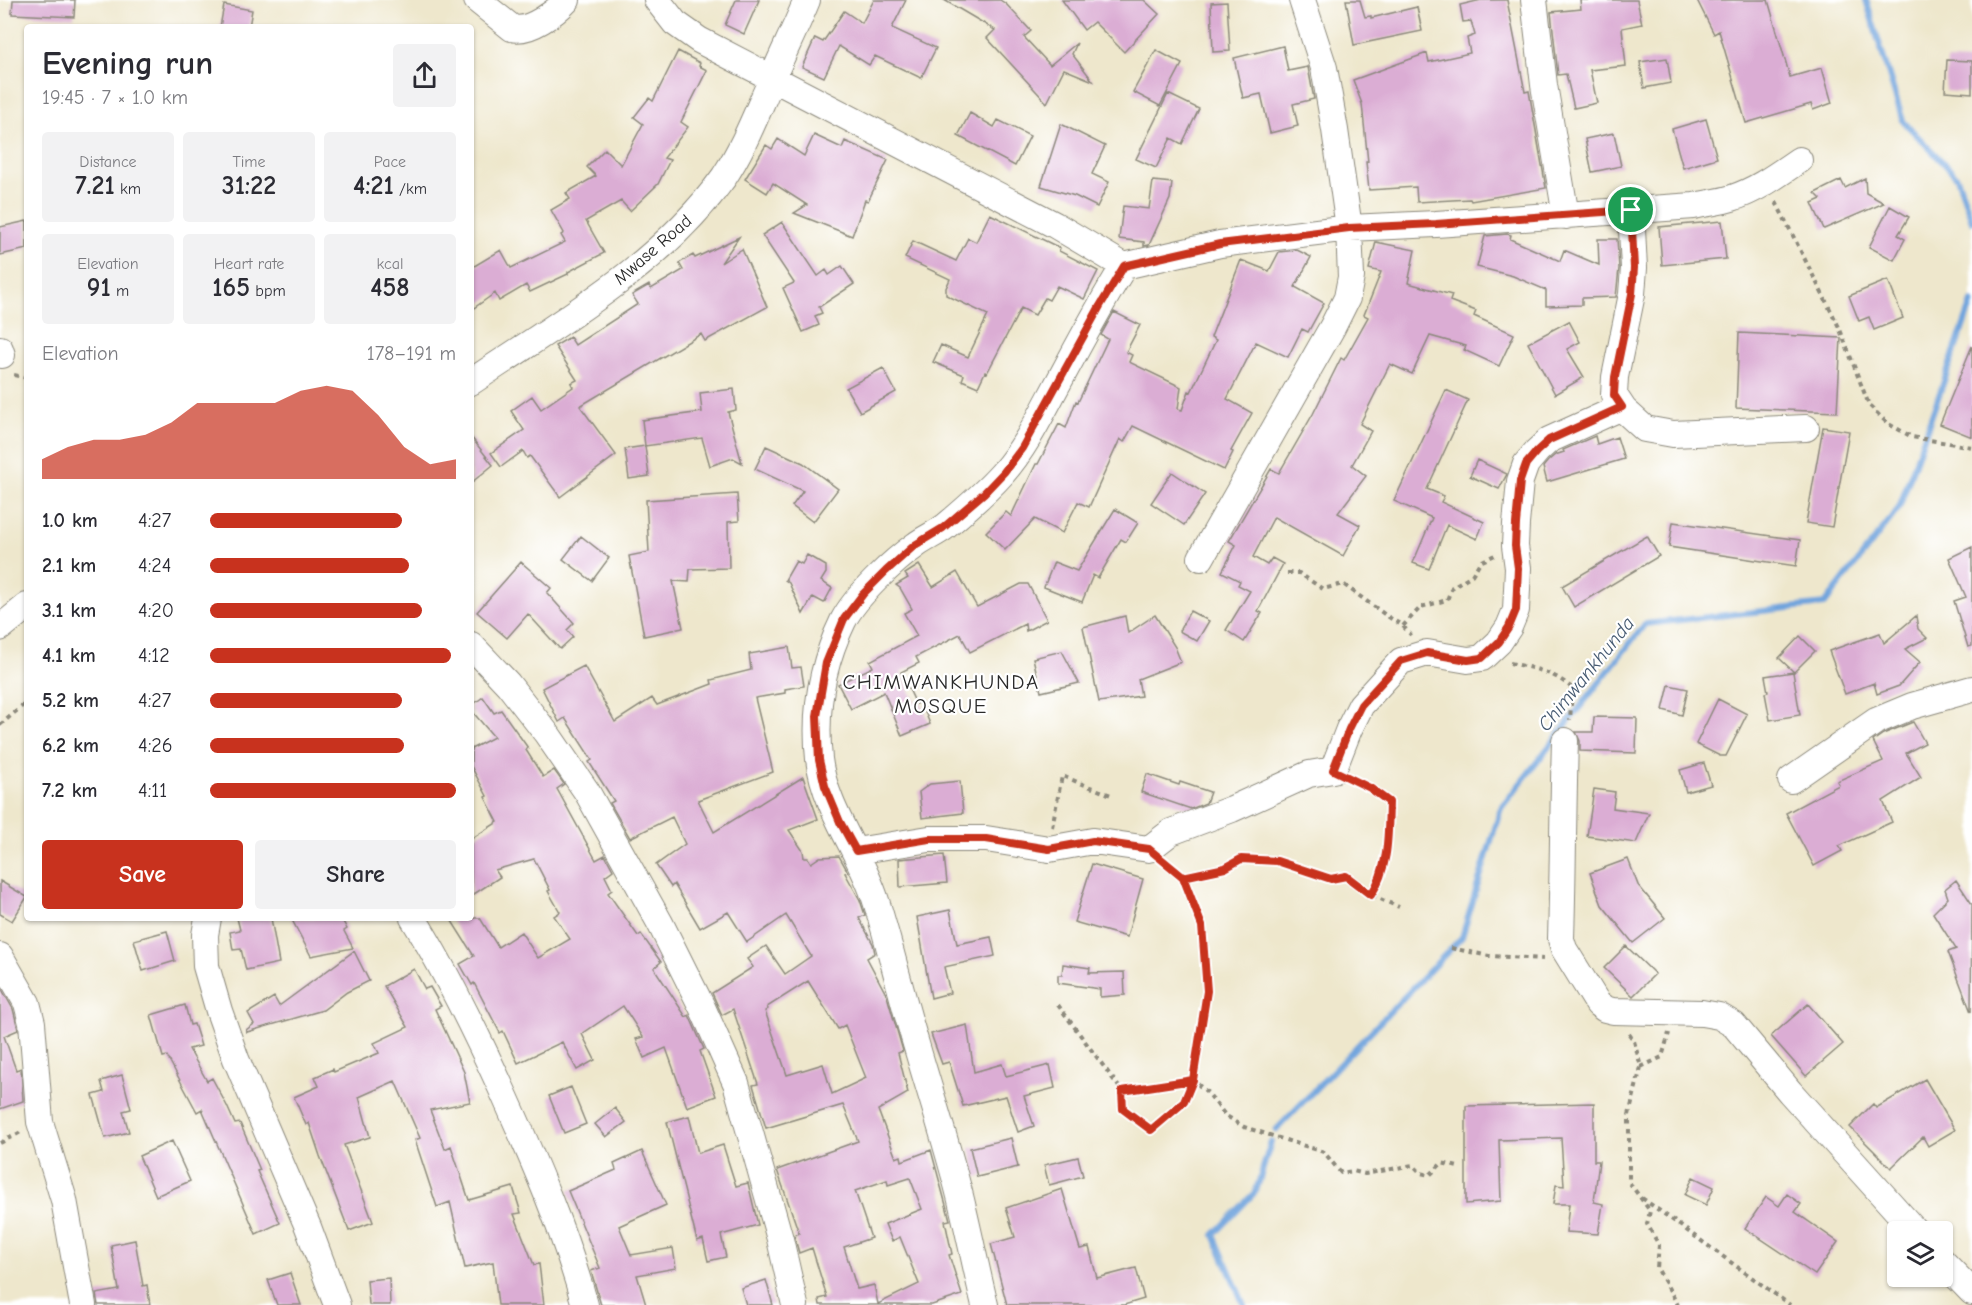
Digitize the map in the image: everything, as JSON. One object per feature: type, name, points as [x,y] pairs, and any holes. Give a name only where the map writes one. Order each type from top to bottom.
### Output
[{"type":"street","points":[[477,0],[512,28],[518,30],[530,27],[560,9],[567,0]]},
{"type":"street","points":[[657,0],[675,23],[699,40],[1055,225],[1124,266],[1220,244],[1349,228],[1566,216],[1694,206],[1731,198],[1766,183],[1799,160]]},
{"type":"street","name":"Mwase Road","points":[[474,380],[616,283],[666,243],[696,212],[724,176],[752,126],[807,0]]},
{"type":"street","points":[[1201,558],[1333,326],[1347,298],[1351,277],[1349,228],[1335,130],[1324,68],[1302,0]]},
{"type":"street","points":[[1534,0],[1544,85],[1566,216]]},
{"type":"street","points":[[1631,210],[1634,277],[1615,377],[1614,395],[1622,407],[1645,429],[1673,434],[1806,428]]},
{"type":"street","points":[[985,1305],[959,1195],[892,950],[856,851],[840,822],[825,786],[819,760],[817,716],[826,663],[844,619],[863,594],[886,571],[915,545],[943,528],[984,493],[1004,472],[1022,448],[1124,266]]},
{"type":"street","points":[[856,851],[929,839],[986,839],[1049,849],[1093,841],[1149,849],[1171,832],[1232,809],[1309,774],[1333,770],[1361,705],[1401,661],[1427,653],[1468,660],[1482,658],[1499,642],[1516,610],[1518,568],[1515,546],[1520,481],[1526,464],[1549,440],[1622,407]]},
{"type":"street","points":[[0,628],[24,608]]},
{"type":"street","points":[[474,648],[508,684],[587,792],[660,923],[702,1007],[736,1083],[780,1239],[795,1305]]},
{"type":"street","points":[[1791,780],[1876,721],[1911,706],[1972,689]]},
{"type":"street","points":[[1568,730],[1563,805],[1564,876],[1561,939],[1563,949],[1598,1004],[1613,1011],[1702,1013],[1719,1016],[1734,1025],[1790,1092],[1906,1221]]},
{"type":"street","points":[[207,921],[205,935],[206,966],[219,1011],[236,1059],[308,1227],[337,1305]]},
{"type":"street","points":[[415,921],[432,949],[486,1055],[536,1164],[585,1305]]},
{"type":"street","points":[[0,956],[27,1003],[32,1023],[40,1122],[64,1200],[83,1305]]},
{"type":"street","points":[[1953,1272],[1972,1292]]},
{"type":"path","points":[[1766,183],[1839,327],[1869,405],[1887,423],[1912,437],[1972,447]]},
{"type":"path","points":[[1403,626],[1421,607],[1447,600],[1452,586],[1472,575],[1480,562],[1515,546]]},
{"type":"path","points":[[1287,573],[1299,573],[1323,589],[1343,584],[1403,626],[1427,653]]},
{"type":"path","points":[[1482,658],[1542,669],[1564,680],[1572,688],[1573,700],[1568,730]]},
{"type":"path","points":[[0,725],[24,705]]},
{"type":"path","points":[[1333,770],[1370,788],[1389,802],[1388,848],[1379,884],[1371,895]]},
{"type":"path","points":[[1049,849],[1062,776],[1111,795]]},
{"type":"path","points":[[1058,1005],[1122,1091],[1123,1109],[1151,1130],[1184,1102],[1193,1080],[1207,991],[1202,926],[1183,877],[1149,849]]},
{"type":"path","points":[[1183,877],[1225,868],[1241,859],[1277,861],[1331,879],[1346,876],[1371,895],[1399,907]]},
{"type":"path","points":[[1451,948],[1490,956],[1571,962]]},
{"type":"path","points":[[1613,1011],[1634,1041],[1641,1067],[1629,1114],[1629,1182],[1650,1211],[1647,1224],[1659,1245],[1657,1268],[1678,1305]]},
{"type":"path","points":[[1641,1067],[1662,1057],[1675,1012]]},
{"type":"path","points":[[1122,1091],[1193,1080],[1208,1093],[1225,1115],[1244,1127],[1324,1152],[1341,1173],[1353,1171],[1365,1174],[1413,1165],[1421,1173],[1430,1175],[1442,1163],[1458,1167]]},
{"type":"path","points":[[1638,1194],[1790,1305]]},
{"type":"building","points":[[13,0],[75,0],[74,17],[12,14]]},
{"type":"building","points":[[736,0],[759,0],[744,34],[725,25]]},
{"type":"building","points":[[874,0],[906,0],[892,28],[936,48],[921,78],[875,56],[869,65],[839,46],[824,77],[802,67],[815,38],[823,42],[844,11],[862,23]]},
{"type":"building","points":[[944,0],[1000,0],[1031,31],[1024,37],[1050,65],[1077,43],[1072,54],[1093,81],[1064,69],[1047,103],[987,38],[995,30]]},
{"type":"building","points":[[1062,0],[1144,0],[1159,14],[1124,52],[1094,22],[1084,30]]},
{"type":"building","points":[[1346,0],[1360,0],[1365,17],[1371,16],[1371,18],[1417,7],[1422,31],[1354,45]]},
{"type":"building","points":[[1481,0],[1507,0],[1525,92],[1529,91],[1546,188],[1471,201],[1470,199],[1417,202],[1416,187],[1369,190],[1362,104],[1353,80],[1427,53],[1429,62],[1470,53],[1467,38],[1475,35],[1471,21],[1463,22],[1460,5]]},
{"type":"building","points":[[1580,0],[1637,0],[1642,24],[1622,28],[1626,66],[1590,70],[1597,103],[1574,108],[1566,74],[1558,75],[1551,12],[1581,9]]},
{"type":"building","points":[[1697,0],[1768,0],[1790,77],[1822,68],[1832,103],[1813,110],[1811,104],[1746,123],[1719,31],[1714,34]]},
{"type":"building","points":[[1227,2],[1230,51],[1213,52],[1211,3]]},
{"type":"building","points":[[224,5],[252,10],[250,24],[221,24]]},
{"type":"building","points":[[1283,46],[1288,71],[1308,67],[1314,99],[1293,104],[1298,126],[1270,133],[1261,94],[1243,98],[1234,58]]},
{"type":"building","points":[[1156,50],[1182,64],[1160,106],[1133,92]]},
{"type":"building","points":[[678,51],[700,63],[699,66],[707,70],[681,122],[688,127],[664,158],[670,160],[658,184],[630,211],[621,201],[586,221],[604,253],[530,292],[526,285],[499,301],[495,293],[474,308],[474,266],[501,250],[511,268],[565,242],[561,235],[564,233],[551,210],[570,199],[566,193],[596,176],[587,167],[605,149],[621,165],[643,124],[634,117],[649,98],[653,101]]},
{"type":"building","points":[[1667,58],[1671,83],[1644,88],[1640,62]]},
{"type":"building","points":[[1947,60],[1972,61],[1972,93],[1945,91]]},
{"type":"building","points":[[1168,94],[1199,109],[1182,144],[1171,138],[1156,168],[1136,159]]},
{"type":"building","points":[[970,113],[994,127],[998,120],[1030,136],[1015,166],[958,136]]},
{"type":"building","points":[[1706,119],[1717,158],[1683,168],[1672,129]]},
{"type":"building","points":[[1061,124],[1105,146],[1092,174],[1109,182],[1097,207],[1075,196],[1041,186]]},
{"type":"building","points":[[1614,133],[1621,166],[1592,172],[1585,139]]},
{"type":"building","points":[[814,135],[842,148],[845,141],[888,160],[868,201],[865,200],[852,236],[794,213],[807,205],[773,183],[767,193],[745,179],[766,145],[772,149],[778,139],[804,156]]},
{"type":"building","points":[[1865,178],[1866,193],[1884,203],[1824,229],[1812,203],[1821,199],[1815,193],[1841,180],[1845,188]]},
{"type":"building","points":[[1153,181],[1172,183],[1170,199],[1149,245],[1144,246],[1144,242],[1119,239],[1123,206],[1149,209]]},
{"type":"building","points":[[1890,206],[1909,217],[1898,235],[1905,239],[1894,260],[1869,247]]},
{"type":"building","points":[[990,214],[1060,248],[1059,251],[1098,271],[1084,299],[1057,286],[1049,300],[1045,298],[1035,315],[1021,308],[978,387],[962,380],[964,375],[933,362],[941,345],[968,357],[988,315],[946,295],[950,279],[905,258],[913,241],[956,261],[968,238],[976,242]]},
{"type":"building","points":[[1722,221],[1726,259],[1662,265],[1659,227]]},
{"type":"building","points":[[24,222],[24,250],[0,255],[0,227]]},
{"type":"building","points":[[782,222],[818,276],[826,270],[829,275],[842,266],[854,284],[819,307],[822,313],[815,316],[819,325],[803,332],[783,288],[794,283],[762,235]]},
{"type":"building","points":[[1511,235],[1510,239],[1560,261],[1564,250],[1599,265],[1598,239],[1617,239],[1619,268],[1616,297],[1582,298],[1582,305],[1546,306],[1546,290],[1513,276],[1477,267],[1485,236]]},
{"type":"building","points":[[739,237],[721,263],[742,249],[767,307],[705,341],[701,334],[580,406],[616,455],[560,497],[530,456],[527,458],[523,451],[501,467],[491,453],[524,430],[511,411],[532,396],[541,409],[573,387],[571,383],[577,380],[555,346],[570,337],[575,345],[638,304],[632,295],[649,285],[651,289],[683,270],[679,263]]},
{"type":"building","points":[[1376,242],[1415,250],[1408,283],[1452,295],[1450,301],[1476,311],[1474,316],[1514,334],[1499,366],[1464,350],[1466,346],[1430,336],[1412,374],[1390,364],[1360,424],[1371,431],[1352,465],[1366,476],[1338,513],[1360,525],[1343,556],[1274,517],[1253,557],[1267,565],[1272,558],[1283,564],[1258,611],[1262,613],[1244,642],[1226,630],[1250,591],[1238,585],[1240,581],[1222,572],[1236,545],[1229,541],[1271,469],[1279,473],[1313,414],[1341,358],[1344,360],[1368,317],[1364,315],[1381,272],[1369,269]]},
{"type":"building","points":[[1297,250],[1311,257],[1295,287],[1324,303],[1308,332],[1302,329],[1288,357],[1256,342],[1227,399],[1252,413],[1231,451],[1233,452],[1224,470],[1133,426],[1124,442],[1120,439],[1089,507],[1078,502],[1062,533],[1035,519],[1005,550],[986,532],[1006,512],[1011,516],[1036,464],[1059,424],[1066,428],[1076,401],[1078,402],[1108,339],[1101,335],[1114,312],[1140,325],[1126,352],[1132,355],[1129,362],[1181,387],[1178,409],[1182,410],[1189,391],[1191,392],[1216,340],[1211,337],[1241,260],[1269,271],[1279,252]]},
{"type":"building","points":[[1888,280],[1903,318],[1874,330],[1869,317],[1859,321],[1849,296]]},
{"type":"building","points":[[1569,321],[1580,342],[1567,349],[1584,377],[1555,394],[1528,343]]},
{"type":"building","points":[[1739,333],[1841,338],[1837,412],[1736,408]]},
{"type":"building","points":[[1972,346],[1972,437],[1940,424]]},
{"type":"building","points":[[883,368],[896,392],[860,412],[846,388]]},
{"type":"building","points":[[734,389],[736,410],[728,412],[742,463],[733,458],[710,466],[702,438],[645,446],[642,420],[702,412],[700,393]]},
{"type":"building","points":[[1446,390],[1468,400],[1427,489],[1444,496],[1441,502],[1484,522],[1477,539],[1447,525],[1429,569],[1413,563],[1432,518],[1394,501]]},
{"type":"building","points":[[1823,427],[1849,431],[1832,527],[1806,523]]},
{"type":"building","points":[[1595,436],[1597,444],[1617,437],[1624,459],[1547,482],[1543,467],[1548,461],[1564,452],[1563,450]]},
{"type":"building","points":[[474,441],[493,465],[474,481]]},
{"type":"building","points":[[645,446],[649,476],[629,479],[625,449]]},
{"type":"building","points":[[766,446],[803,463],[838,489],[813,522],[792,506],[803,491],[755,469]]},
{"type":"building","points":[[1477,460],[1507,474],[1499,489],[1470,476]]},
{"type":"building","points":[[1172,472],[1205,494],[1184,525],[1151,503]]},
{"type":"building","points":[[737,494],[739,521],[728,522],[729,568],[690,569],[689,582],[673,581],[683,628],[644,636],[629,556],[649,552],[646,500]]},
{"type":"building","points":[[1115,509],[1138,523],[1126,542],[1121,539],[1098,578],[1093,575],[1082,602],[1044,587],[1054,562],[1077,571]]},
{"type":"building","points":[[1673,522],[1800,540],[1796,566],[1669,547]]},
{"type":"building","points":[[581,536],[609,558],[592,581],[563,559]]},
{"type":"building","points":[[1647,536],[1659,556],[1574,607],[1562,586]]},
{"type":"building","points":[[1972,547],[1972,646],[1968,647],[1954,601],[1966,597],[1949,558]]},
{"type":"building","points":[[807,555],[826,566],[826,573],[821,581],[832,588],[824,603],[813,597],[803,614],[789,583],[785,580],[796,561],[802,564]]},
{"type":"building","points":[[521,562],[551,588],[547,593],[574,623],[567,630],[573,637],[560,649],[528,614],[507,638],[477,612]]},
{"type":"building","points":[[919,565],[933,587],[957,572],[977,607],[1021,584],[1028,584],[1047,620],[1026,631],[1025,624],[970,652],[960,634],[916,657],[919,663],[901,672],[916,704],[921,702],[930,724],[902,736],[884,692],[851,709],[838,684],[873,667],[870,661],[917,636],[904,613],[912,609],[896,585],[908,578],[905,574]]},
{"type":"building","points":[[1190,611],[1209,621],[1197,641],[1179,631]]},
{"type":"building","points":[[1155,615],[1175,647],[1181,662],[1138,679],[1141,696],[1099,702],[1083,627],[1125,616],[1128,633]]},
{"type":"building","points":[[1916,616],[1918,629],[1927,638],[1905,649],[1920,662],[1899,686],[1877,694],[1874,683],[1845,694],[1829,651],[1880,633],[1884,643]]},
{"type":"building","points":[[1800,636],[1815,651],[1794,672],[1779,658]]},
{"type":"building","points":[[789,647],[792,668],[801,667],[804,686],[785,689],[785,693],[755,698],[773,772],[698,800],[714,832],[803,777],[818,819],[789,830],[803,851],[804,858],[808,858],[811,863],[820,857],[839,856],[848,872],[845,873],[860,900],[865,915],[859,918],[873,944],[875,953],[867,958],[887,996],[903,1051],[898,1053],[908,1093],[878,1110],[896,1158],[901,1156],[902,1161],[931,1150],[950,1220],[945,1221],[952,1254],[949,1255],[962,1295],[932,1305],[820,1305],[819,1299],[827,1297],[812,1248],[799,1253],[794,1235],[799,1233],[777,1170],[858,1141],[843,1105],[766,1128],[753,1085],[758,1084],[733,1009],[722,1015],[712,993],[753,967],[747,959],[766,946],[785,974],[811,956],[786,915],[747,942],[728,912],[700,928],[674,884],[671,887],[656,865],[685,844],[672,817],[630,838],[610,803],[614,801],[589,762],[592,760],[565,718],[559,722],[542,688],[584,666],[615,722],[652,698],[657,705],[712,684],[711,680],[751,670],[749,654]],"holes":[[[808,981],[838,1029],[845,1025],[866,1078],[832,1094],[823,1064],[787,1075],[765,1011],[767,1007]],[[910,1178],[922,1209],[885,1224],[892,1241],[900,1237],[919,1284],[878,1304],[874,1285],[857,1289],[844,1247],[871,1238],[855,1191],[887,1180],[888,1185]]]},
{"type":"building","points":[[1062,651],[1079,683],[1041,692],[1033,658]]},
{"type":"building","points":[[1793,672],[1800,715],[1770,720],[1765,693],[1768,692],[1765,676]]},
{"type":"building","points":[[1669,685],[1688,689],[1682,715],[1663,710]]},
{"type":"building","points":[[483,697],[494,713],[501,710],[528,748],[526,750],[543,777],[554,770],[564,784],[557,789],[596,860],[605,855],[613,870],[605,876],[612,890],[608,893],[638,936],[641,934],[661,962],[654,968],[686,1017],[689,1015],[704,1049],[700,1051],[716,1096],[687,1107],[666,1048],[644,1058],[636,1039],[643,1037],[623,1006],[582,1034],[595,1060],[577,1070],[562,1042],[518,1063],[503,1031],[500,1033],[474,983],[472,985],[460,964],[474,956],[452,921],[474,921],[474,918],[480,918],[498,947],[521,932],[538,958],[570,939],[554,916],[560,912],[534,859],[495,870],[500,877],[474,894],[474,837],[498,822],[474,772],[474,747],[494,737],[474,714],[474,704]]},
{"type":"building","points":[[1718,699],[1747,714],[1726,756],[1720,756],[1696,744]]},
{"type":"building","points":[[1594,717],[1637,718],[1636,753],[1580,751],[1580,741],[1576,732],[1593,732]]},
{"type":"building","points":[[1913,722],[1925,743],[1906,753],[1921,777],[1883,801],[1892,822],[1839,846],[1842,851],[1814,866],[1786,813],[1839,785],[1837,781],[1883,761],[1873,741],[1883,734]]},
{"type":"building","points":[[1704,763],[1711,785],[1686,792],[1680,770]]},
{"type":"building","points":[[1147,774],[1210,792],[1206,803],[1191,809],[1141,792]]},
{"type":"building","points":[[960,781],[963,813],[922,818],[919,792],[930,784]]},
{"type":"building","points":[[1594,789],[1615,792],[1613,808],[1649,813],[1636,843],[1587,836]]},
{"type":"building","points":[[944,855],[947,883],[900,887],[899,859]]},
{"type":"building","points":[[1628,859],[1638,885],[1665,918],[1633,943],[1602,905],[1590,873]]},
{"type":"building","points":[[1092,864],[1143,879],[1127,937],[1074,922]]},
{"type":"building","points":[[1956,880],[1972,904],[1971,1012],[1948,952],[1956,949],[1933,913],[1948,898],[1945,889]]},
{"type":"building","points":[[0,881],[24,895],[24,902],[12,921],[0,914]]},
{"type":"building","points":[[950,910],[957,944],[991,937],[995,956],[944,967],[950,993],[931,998],[917,917]]},
{"type":"building","points":[[238,921],[272,921],[279,963],[246,970],[241,949],[233,950],[230,932],[240,930]]},
{"type":"building","points":[[293,921],[343,921],[347,929],[344,931],[353,948],[311,956]]},
{"type":"building","points":[[167,931],[175,961],[143,971],[134,940]]},
{"type":"building","points":[[1626,946],[1655,974],[1633,996],[1604,968]]},
{"type":"building","points":[[354,951],[369,981],[347,992],[323,1010],[247,1032],[246,1030],[254,1024],[248,1013],[274,997],[279,1006]]},
{"type":"building","points":[[1063,964],[1090,968],[1089,973],[1124,972],[1125,995],[1100,997],[1100,989],[1058,983],[1058,975],[1062,975]]},
{"type":"building","points":[[414,969],[425,989],[430,987],[441,1006],[435,1009],[464,1072],[470,1102],[430,1110],[445,1149],[451,1146],[469,1200],[513,1187],[521,1213],[514,1214],[534,1265],[539,1264],[544,1305],[498,1305],[493,1262],[465,1268],[450,1202],[437,1207],[415,1140],[420,1138],[395,1081],[359,1097],[370,1137],[344,1145],[373,1222],[349,1231],[309,1123],[306,1125],[294,1097],[319,1086],[315,1077],[333,1069],[334,1072],[379,1053],[374,1043],[408,1027],[384,986]]},
{"type":"building","points":[[0,986],[13,1009],[18,1030],[4,1036],[16,1070],[21,1068],[23,1101],[0,1109]]},
{"type":"building","points":[[1808,1004],[1843,1044],[1806,1076],[1771,1036]]},
{"type":"building","points":[[185,1005],[190,1025],[194,1024],[201,1046],[189,1049],[207,1081],[212,1078],[235,1124],[240,1123],[260,1170],[257,1171],[280,1223],[256,1234],[202,1109],[197,1112],[167,1056],[163,1057],[151,1015]]},
{"type":"building","points":[[967,1025],[974,1072],[1002,1064],[1006,1076],[1050,1065],[1055,1088],[1024,1096],[1034,1126],[1018,1132],[1006,1096],[963,1106],[949,1062],[942,1064],[931,1034]]},
{"type":"building","points":[[122,1075],[131,1109],[123,1111],[129,1132],[105,1138],[93,1095],[104,1092],[101,1081]]},
{"type":"building","points":[[1925,1079],[1955,1130],[1928,1146],[1923,1137],[1891,1168],[1850,1127],[1873,1104],[1876,1108]]},
{"type":"building","points":[[571,1087],[586,1124],[564,1133],[549,1096]]},
{"type":"building","points":[[1594,1103],[1594,1161],[1599,1161],[1594,1202],[1603,1204],[1598,1234],[1566,1232],[1569,1204],[1553,1204],[1556,1185],[1564,1186],[1561,1138],[1499,1140],[1501,1201],[1466,1204],[1466,1106]]},
{"type":"building","points":[[615,1108],[626,1122],[606,1137],[595,1124]]},
{"type":"building","points":[[689,1116],[698,1153],[723,1145],[736,1186],[748,1183],[758,1225],[721,1235],[726,1257],[708,1261],[703,1239],[697,1241],[667,1122]]},
{"type":"building","points":[[1011,1138],[1018,1167],[977,1177],[970,1148]]},
{"type":"building","points":[[172,1141],[190,1181],[156,1196],[139,1156]]},
{"type":"building","points":[[642,1151],[666,1205],[619,1226],[631,1255],[673,1248],[676,1268],[637,1275],[646,1305],[601,1305],[591,1271],[600,1268],[568,1191],[616,1170],[614,1164]]},
{"type":"building","points":[[1078,1157],[1083,1176],[1049,1185],[1044,1165]]},
{"type":"building","points":[[1693,1177],[1714,1187],[1706,1205],[1685,1195]]},
{"type":"building","points":[[1062,1189],[1080,1249],[1089,1247],[1097,1278],[1136,1268],[1144,1299],[1124,1305],[1007,1305],[991,1244],[1015,1237],[1006,1208]]},
{"type":"building","points":[[1787,1194],[1801,1204],[1795,1212],[1838,1242],[1815,1275],[1745,1228],[1766,1197],[1779,1206]]},
{"type":"building","points":[[135,1240],[143,1286],[147,1285],[150,1305],[98,1305],[96,1294],[119,1290],[111,1245]]},
{"type":"building","points":[[290,1273],[301,1305],[277,1305],[268,1280]]},
{"type":"building","points":[[389,1278],[390,1305],[369,1305],[367,1280]]},
{"type":"building","points":[[766,1280],[773,1305],[746,1305],[741,1288]]},
{"type":"waterway","name":"Chimwankhunda","points":[[1866,0],[1903,121],[1957,177],[1972,221]]},
{"type":"waterway","name":"Chimwankhunda","points":[[1276,1130],[1462,937],[1501,808],[1645,624],[1825,604],[1899,508],[1972,302]]},
{"type":"waterway","name":"Chimwankhunda","points":[[1244,1305],[1214,1235],[1256,1191],[1271,1142]]},
{"type":"district","name":"CHIMWANKHUNDA MOSQUE","points":[[941,694]]},
{"type":"route","points":[[1631,210],[1566,216],[1349,228],[1220,244],[1124,266],[1022,448],[1004,472],[984,493],[943,528],[915,545],[886,571],[863,594],[844,619],[826,663],[817,716],[819,760],[825,786],[840,822],[856,851],[929,839],[986,839],[1049,849],[1093,841],[1149,849],[1183,877],[1202,926],[1207,991],[1193,1080],[1122,1091],[1123,1109],[1151,1130],[1184,1102],[1193,1080],[1200,1036],[1207,991],[1202,926],[1183,877],[1225,868],[1241,859],[1277,861],[1331,879],[1346,876],[1371,895],[1379,884],[1388,848],[1389,802],[1370,788],[1333,770],[1361,705],[1374,688],[1401,661],[1427,653],[1456,659],[1482,658],[1499,642],[1509,627],[1516,610],[1518,597],[1516,524],[1520,481],[1526,464],[1549,440],[1622,407],[1614,395],[1620,347],[1632,294],[1634,268],[1631,210]]}]
